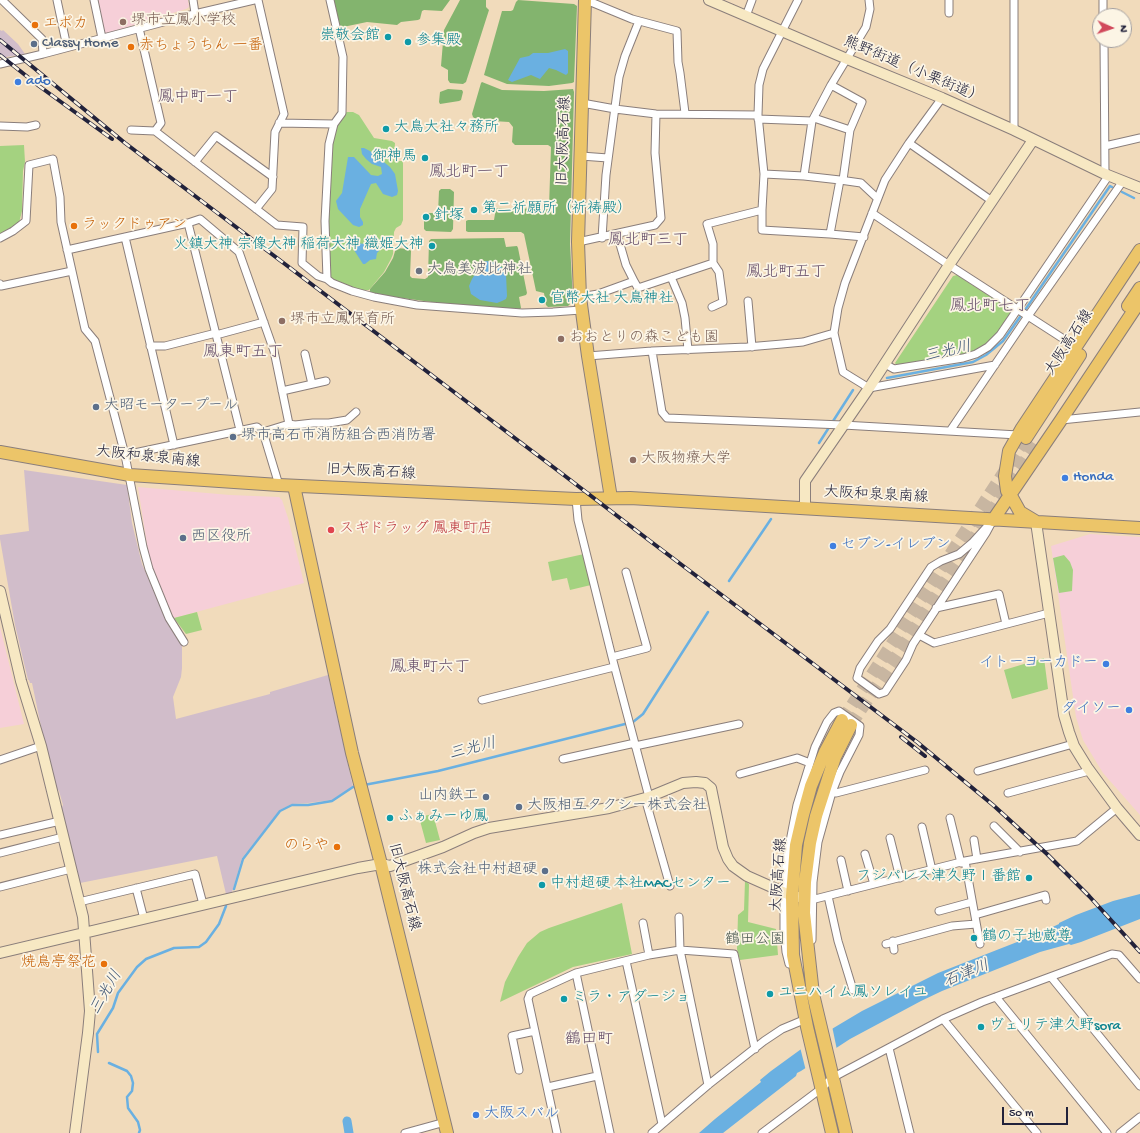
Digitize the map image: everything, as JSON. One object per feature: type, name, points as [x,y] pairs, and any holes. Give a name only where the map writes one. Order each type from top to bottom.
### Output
[{"type":"main road","name":"旧大阪高石線","points":[[446,1128],[352,753],[294,486],[576,499],[611,498],[580,297],[578,242],[585,0]]},
{"type":"main road","points":[[1036,522],[1020,512],[1007,491],[1005,476],[1009,451],[1027,439],[1076,347],[1140,250]]},
{"type":"main road","name":"大阪高石線","points":[[1027,439],[1140,265]]},
{"type":"main road","name":"大阪高石線","points":[[1027,439],[1140,288]]},
{"type":"main road","points":[[993,520],[1140,300]]},
{"type":"main road","name":"大阪和泉泉南線","points":[[0,452],[130,475],[294,486]]},
{"type":"main road","name":"大阪和泉泉南線","points":[[611,498],[1140,528]]},
{"type":"main road","name":"大阪高石線","points":[[832,1133],[793,955],[788,895],[796,845],[803,815],[817,773],[825,752],[846,723],[816,816],[810,843],[808,899],[805,928],[819,1019],[846,1133]]},
{"type":"street","points":[[2,0],[42,39],[44,54]]},
{"type":"street","points":[[57,0],[68,47]]},
{"type":"street","points":[[94,0],[102,38]]},
{"type":"street","points":[[193,0],[195,14]]},
{"type":"street","points":[[2,64],[254,0]]},
{"type":"street","points":[[256,209],[272,189],[275,132],[284,114],[258,0]]},
{"type":"street","points":[[327,279],[325,221],[329,144],[334,124],[342,113],[343,57],[330,0]]},
{"type":"street","points":[[585,0],[639,21],[677,31],[678,62],[685,113]]},
{"type":"street","name":"熊野街道（小栗街道）","points":[[709,0],[942,98],[1140,188]]},
{"type":"street","points":[[746,16],[752,0]]},
{"type":"street","points":[[798,0],[763,69],[759,85],[758,117],[764,174],[762,230],[864,237]]},
{"type":"street","points":[[804,176],[813,120],[831,85],[866,27],[870,9],[870,0]]},
{"type":"street","points":[[949,0],[949,13]]},
{"type":"street","points":[[1014,0],[1014,130]]},
{"type":"street","points":[[602,238],[603,204],[619,77],[625,56],[639,21]]},
{"type":"street","points":[[139,28],[161,122],[155,130]]},
{"type":"street","points":[[885,364],[894,369],[963,358],[976,354],[988,347],[1000,335],[1019,310],[1107,174],[1105,146],[1104,48]]},
{"type":"street","points":[[830,234],[850,130],[862,102],[831,85]]},
{"type":"street","points":[[942,98],[909,143],[885,180],[877,198],[842,296],[838,308],[834,333],[843,372],[869,388],[995,365]]},
{"type":"street","points":[[582,103],[656,114],[685,113],[813,120],[850,130]]},
{"type":"street","points":[[578,242],[655,226],[661,218],[655,154],[656,114]]},
{"type":"street","points":[[279,123],[334,124]]},
{"type":"street","points":[[0,126],[27,127],[36,125]]},
{"type":"street","points":[[131,130],[155,130],[277,226],[303,227],[302,263],[318,276],[327,279],[332,283],[352,291],[374,297],[417,305],[522,313],[581,310]]},
{"type":"street","points":[[195,162],[216,136],[273,177]]},
{"type":"street","points":[[1105,146],[1140,138]]},
{"type":"street","points":[[804,508],[805,482],[840,425],[869,388],[1033,140]]},
{"type":"street","points":[[909,143],[992,202]]},
{"type":"street","points":[[581,156],[608,158]]},
{"type":"street","points":[[0,238],[13,231],[26,221],[29,165],[53,159],[60,197],[61,222],[85,329],[95,341],[130,475],[143,547],[149,570],[169,618],[184,642]]},
{"type":"street","points":[[764,174],[804,176],[861,184],[877,198]]},
{"type":"street","points":[[950,432],[1027,315],[1123,181]]},
{"type":"street","points":[[712,307],[724,302],[718,272],[713,263],[713,244],[707,224],[762,210]]},
{"type":"street","points":[[872,213],[1076,347]]},
{"type":"street","points":[[67,250],[200,219],[239,252],[274,352],[289,424]]},
{"type":"street","points":[[188,222],[240,430]]},
{"type":"street","points":[[617,234],[626,265],[638,288],[713,263]]},
{"type":"street","points":[[125,237],[174,445]]},
{"type":"street","points":[[0,284],[1,286],[72,272]]},
{"type":"street","points":[[671,276],[682,303],[688,350]]},
{"type":"street","points":[[580,297],[598,294],[634,281]]},
{"type":"street","points":[[748,301],[752,347]]},
{"type":"street","points":[[150,346],[165,346],[264,322]]},
{"type":"street","points":[[588,356],[652,351],[752,347],[803,342],[834,333]]},
{"type":"street","points":[[652,351],[662,412],[667,418],[840,425],[950,432],[1027,439]]},
{"type":"street","points":[[305,354],[312,384]]},
{"type":"street","points":[[282,391],[326,381]]},
{"type":"street","points":[[263,432],[289,424],[329,423],[347,420],[356,412]]},
{"type":"street","points":[[1061,420],[1140,412]]},
{"type":"street","points":[[125,455],[257,427],[263,432],[279,485]]},
{"type":"street","points":[[576,499],[578,520],[670,886]]},
{"type":"street","points":[[993,520],[986,533],[912,644],[906,660],[885,692],[879,694],[857,678],[860,668],[878,641],[890,629],[931,567],[941,561],[959,554],[972,543],[993,520]]},
{"type":"street","points":[[1036,522],[1064,715],[1073,744],[1089,771],[1117,808],[1136,824],[1140,835]]},
{"type":"street","points":[[612,657],[648,648],[626,572]]},
{"type":"street","points":[[0,591],[21,681],[41,746],[83,916],[90,1011],[75,1133]]},
{"type":"street","points":[[936,608],[999,594],[1006,624]]},
{"type":"street","points":[[919,634],[934,643],[1050,612]]},
{"type":"street","points":[[482,700],[614,666]]},
{"type":"street","points":[[788,895],[786,862],[796,805],[815,747],[827,722],[834,713],[839,711],[860,726],[859,735],[841,770],[832,792],[818,842],[808,899]]},
{"type":"street","points":[[562,759],[739,724]]},
{"type":"street","points":[[978,771],[1073,744]]},
{"type":"street","points":[[0,760],[41,746]]},
{"type":"street","points":[[740,774],[797,758],[810,763]]},
{"type":"street","points":[[832,792],[836,793],[925,770]]},
{"type":"street","points":[[1008,793],[1089,771]]},
{"type":"street","points":[[0,953],[358,868],[381,864],[390,866],[443,847],[489,828],[609,808],[647,797],[683,782],[705,783],[711,788],[723,847],[733,866],[747,876],[788,895],[808,899],[828,896],[977,859],[1077,842],[1117,808]]},
{"type":"street","points":[[950,818],[963,862],[976,916],[980,944]]},
{"type":"street","points":[[0,836],[60,820]]},
{"type":"street","points":[[994,826],[1020,852]]},
{"type":"street","points":[[922,827],[932,870]]},
{"type":"street","points":[[0,853],[64,837]]},
{"type":"street","points":[[890,838],[900,878]]},
{"type":"street","points":[[974,840],[977,859]]},
{"type":"street","points":[[866,854],[874,884]]},
{"type":"street","points":[[841,860],[848,891]]},
{"type":"street","points":[[0,887],[71,869]]},
{"type":"street","points":[[79,902],[195,874],[203,904]]},
{"type":"street","points":[[136,888],[144,919]]},
{"type":"street","points":[[828,896],[838,941],[852,990]]},
{"type":"street","points":[[976,916],[1045,896],[1046,900]]},
{"type":"street","points":[[938,911],[972,902]]},
{"type":"street","points":[[679,917],[680,950],[708,1085]]},
{"type":"street","points":[[643,923],[649,955]]},
{"type":"street","points":[[894,950],[890,943],[952,926],[976,924]]},
{"type":"street","points":[[557,1133],[528,999],[530,994],[576,973],[649,955],[680,950],[734,954],[755,1049]]},
{"type":"street","points":[[762,1133],[769,1130],[822,1088],[832,1078],[943,1020],[982,1002],[1112,954],[1119,955],[1140,979]]},
{"type":"street","points":[[626,961],[662,1124]]},
{"type":"street","points":[[576,973],[610,1133]]},
{"type":"street","points":[[1051,977],[1140,1086]]},
{"type":"street","points":[[996,997],[1108,1133]]},
{"type":"street","points":[[943,1020],[1037,1133]]},
{"type":"street","points":[[652,1133],[708,1085],[782,1029],[807,1023]]},
{"type":"street","points":[[518,1070],[512,1036],[535,1031]]},
{"type":"street","points":[[890,1048],[910,1133]]},
{"type":"street","points":[[548,1086],[597,1076]]},
{"type":"street","points":[[1120,1133],[1140,1117]]},
{"type":"street","points":[[405,1133],[446,1128]]},
{"type":"shaded area","name":"堺市立鳳小学校","points":[[96,0],[188,0],[189,7],[104,34]]},
{"type":"shaded area","points":[[0,30],[3,30],[18,44],[25,54],[0,58]]},
{"type":"shaded area","points":[[24,470],[127,485],[132,523],[142,564],[169,626],[182,646],[181,677],[173,697],[176,719],[270,694],[270,692],[328,675],[353,787],[332,800],[292,804],[280,810],[242,858],[232,892],[226,894],[217,856],[80,883],[61,809],[63,805],[59,791],[53,784],[32,683],[28,680],[15,625],[0,539],[0,535],[29,531]]},
{"type":"shaded area","points":[[138,487],[230,495],[279,497],[282,500],[288,518],[304,583],[174,618],[150,564]]},
{"type":"shaded area","name":"イトーヨーカドー","points":[[1090,534],[1140,537],[1140,815],[1103,773],[1083,740],[1076,717],[1051,546]]},
{"type":"shaded area","points":[[0,627],[24,724],[0,728]]},
{"type":"green space","points":[[333,0],[450,0],[442,11],[422,11],[420,19],[418,20],[401,22],[397,25],[367,22],[343,27],[340,26]]},
{"type":"green space","points":[[460,0],[486,0],[486,7],[489,10],[466,82],[463,84],[450,83],[448,80],[448,70],[441,66],[444,30]]},
{"type":"green space","points":[[518,0],[574,4],[577,6],[574,82],[549,86],[507,84],[484,75],[502,11],[513,10]]},
{"type":"green space","points":[[482,82],[502,90],[544,91],[573,89],[570,244],[573,301],[568,306],[548,307],[546,305],[544,293],[536,291],[524,234],[521,232],[466,231],[466,221],[468,220],[494,220],[496,208],[548,209],[549,207],[551,147],[548,145],[515,145],[512,142],[513,127],[509,122],[477,120],[473,117],[472,114]]},
{"type":"green space","points":[[448,89],[462,90],[461,100],[440,104],[440,92]]},
{"type":"green space","points":[[347,112],[353,112],[359,115],[374,138],[392,141],[395,143],[394,158],[396,161],[402,161],[403,163],[403,220],[401,225],[396,228],[394,232],[393,254],[391,259],[384,272],[369,290],[362,290],[331,280],[329,202],[332,142],[338,124]]},
{"type":"green space","points":[[24,145],[25,162],[23,171],[22,211],[19,223],[0,234],[0,146]]},
{"type":"green space","points":[[441,189],[450,189],[454,192],[453,229],[451,232],[426,231],[424,229],[424,215],[426,213],[438,213],[439,191]]},
{"type":"green space","points":[[504,238],[506,247],[517,246],[518,248],[527,293],[526,295],[519,297],[520,309],[446,304],[373,294],[370,292],[370,289],[385,272],[393,258],[396,248],[409,249],[411,251],[410,276],[412,278],[425,279],[428,277],[429,241],[431,239]]},
{"type":"green space","points":[[957,275],[1011,310],[1012,314],[999,333],[987,345],[975,352],[962,356],[898,367],[895,363],[953,276]]},
{"type":"green space","points":[[584,554],[591,585],[570,590],[567,578],[552,581],[548,562]]},
{"type":"green space","points":[[1064,555],[1070,562],[1073,570],[1072,591],[1059,593],[1053,558]]},
{"type":"green space","points":[[197,612],[202,630],[186,634],[174,618]]},
{"type":"green space","points":[[1044,658],[1048,689],[1012,699],[1004,670]]},
{"type":"green space","points":[[433,814],[440,840],[426,843],[419,817]]},
{"type":"green space","name":"鶴田公園","points":[[745,881],[749,884],[748,922],[776,929],[778,955],[740,960],[737,949],[738,915],[744,910]]},
{"type":"green space","points":[[622,903],[632,954],[573,967],[500,1002],[505,982],[518,957],[527,943],[540,932]]},
{"type":"water","points":[[565,49],[568,51],[568,73],[566,75],[549,68],[540,79],[531,75],[512,82],[508,80],[520,58],[529,56],[533,53],[548,53]]},
{"type":"water","points":[[361,148],[370,151],[390,167],[395,174],[398,191],[397,195],[392,197],[383,194],[376,183],[371,184],[360,209],[360,217],[363,225],[359,227],[353,225],[338,209],[336,201],[342,193],[348,157],[354,157],[371,175],[378,176],[382,174],[381,167],[372,164],[366,159],[362,154]]},
{"type":"water","points":[[368,242],[379,243],[379,251],[376,259],[370,260],[363,264],[354,250],[354,247],[357,243],[365,244]]},
{"type":"water","points":[[486,261],[500,265],[506,274],[507,296],[506,299],[497,303],[480,300],[471,294],[469,286],[472,279],[483,262]]},
{"type":"water","name":"石津川","points":[[1140,894],[1140,919],[1081,942],[1040,952],[942,991],[921,1001],[850,1039],[797,1073],[796,1076],[723,1133],[699,1133],[761,1082],[760,1080],[771,1071],[815,1039],[862,1011],[938,973],[1035,935],[1076,915],[1113,901]]},
{"type":"pier","points":[[832,1026],[837,1050],[806,1071],[800,1047]]},
{"type":"waterway","name":"三光川","points":[[1025,310],[1110,186],[1112,187]]},
{"type":"waterway","name":"三光川","points":[[1122,192],[1134,198]]},
{"type":"waterway","name":"三光川","points":[[887,378],[973,362],[986,355],[1003,341],[1020,317]]},
{"type":"waterway","name":"三光川","points":[[819,443],[853,390]]},
{"type":"waterway","name":"三光川","points":[[729,581],[771,519]]},
{"type":"waterway","name":"三光川","points":[[364,785],[438,771],[633,722],[643,714],[708,612]]},
{"type":"waterway","name":"三光川","points":[[234,889],[243,859],[280,811],[292,805],[308,805],[332,801],[353,787],[358,786]]},
{"type":"waterway","name":"三光川","points":[[98,1052],[97,1034],[113,1008],[118,993],[137,967],[146,959],[174,948],[199,947],[206,942],[219,924],[226,906]]},
{"type":"waterway","name":"三光川","points":[[109,1063],[127,1071],[131,1076],[133,1083],[132,1091],[127,1097],[128,1108],[138,1122],[140,1130],[139,1133]]},
{"type":"waterway","points":[[347,1121],[349,1133]]},
{"type":"tunnel","points":[[842,720],[1026,438]]},
{"type":"tunnel","points":[[851,725],[1036,444]]},
{"type":"railway","points":[[0,40],[125,143],[917,742],[993,805],[1047,854],[1089,896],[1140,952]]},
{"type":"railway","points":[[0,55],[39,86],[112,139]]},
{"type":"railway","points":[[901,737],[925,756]]},
{"type":"place","name":"堺市立鳳小学校","points":[[123,22]]},
{"type":"place","name":"エポカ","points":[[35,25]]},
{"type":"place","name":"崇敬会館","points":[[388,37]]},
{"type":"place","name":"参集殿","points":[[408,42]]},
{"type":"place","name":"Classy Home","points":[[34,44]]},
{"type":"place","name":"赤ちょうちん 一番","points":[[131,47]]},
{"type":"place","name":"ado","points":[[18,82]]},
{"type":"place","name":"大鳥大社々務所","points":[[386,129]]},
{"type":"place","name":"御神馬","points":[[425,158]]},
{"type":"place","name":"第二祈願所（祈祷殿）","points":[[474,210]]},
{"type":"place","name":"針塚","points":[[426,217]]},
{"type":"place","name":"ラックドゥアン","points":[[74,226]]},
{"type":"place","name":"火鎮大神 宗像大神 稲荷大神 織姫大神","points":[[432,246]]},
{"type":"place","name":"大鳥美波比神社","points":[[419,271]]},
{"type":"place","name":"官幣大社 大鳥神社","points":[[542,300]]},
{"type":"place","name":"堺市立鳳保育所","points":[[282,321]]},
{"type":"place","name":"おおとりの森こども園","points":[[561,339]]},
{"type":"place","name":"大昭モータープール","points":[[96,407]]},
{"type":"place","name":"堺市高石市消防組合西消防署","points":[[233,437]]},
{"type":"place","name":"大阪物療大学","points":[[633,460]]},
{"type":"place","name":"Honda","points":[[1065,478]]},
{"type":"place","name":"スギドラッグ 鳳東町店","points":[[331,530]]},
{"type":"place","name":"西区役所","points":[[183,538]]},
{"type":"place","name":"セブン-イレブン","points":[[833,546]]},
{"type":"place","name":"イトーヨーカドー","points":[[1106,664]]},
{"type":"place","name":"ダイソー","points":[[1129,710]]},
{"type":"place","name":"山内鉄工","points":[[486,797]]},
{"type":"place","name":"大阪相互タクシー株式会社","points":[[519,807]]},
{"type":"place","name":"ふぁみーゆ鳳","points":[[390,818]]},
{"type":"place","name":"のらや","points":[[337,847]]},
{"type":"place","name":"株式会社中村超硬","points":[[545,871]]},
{"type":"place","name":"フジパレス津久野Ⅰ番館","points":[[1029,878]]},
{"type":"place","name":"中村超硬 本社MACセンター","points":[[542,885]]},
{"type":"place","name":"鶴の子地蔵尊","points":[[974,938]]},
{"type":"place","name":"焼鳥亭祭花","points":[[104,964]]},
{"type":"place","name":"ユニハイム鳳ソレイユ","points":[[770,994]]},
{"type":"place","name":"ミラ・アダージョ","points":[[564,999]]},
{"type":"place","name":"ヴェリテ津久野sora","points":[[981,1027]]},
{"type":"place","name":"大阪スバル","points":[[476,1115]]},
{"type":"district","name":"鳳中町一丁","points":[[198,99]]},
{"type":"district","name":"鳳北町一丁","points":[[469,174]]},
{"type":"district","name":"鳳北町三丁","points":[[648,242]]},
{"type":"district","name":"鳳北町五丁","points":[[786,274]]},
{"type":"district","name":"鳳北町七丁","points":[[990,308]]},
{"type":"district","name":"鳳東町五丁","points":[[243,354]]},
{"type":"district","name":"鳳東町六丁","points":[[430,669]]},
{"type":"district","name":"鶴田町","points":[[589,1041]]}]
